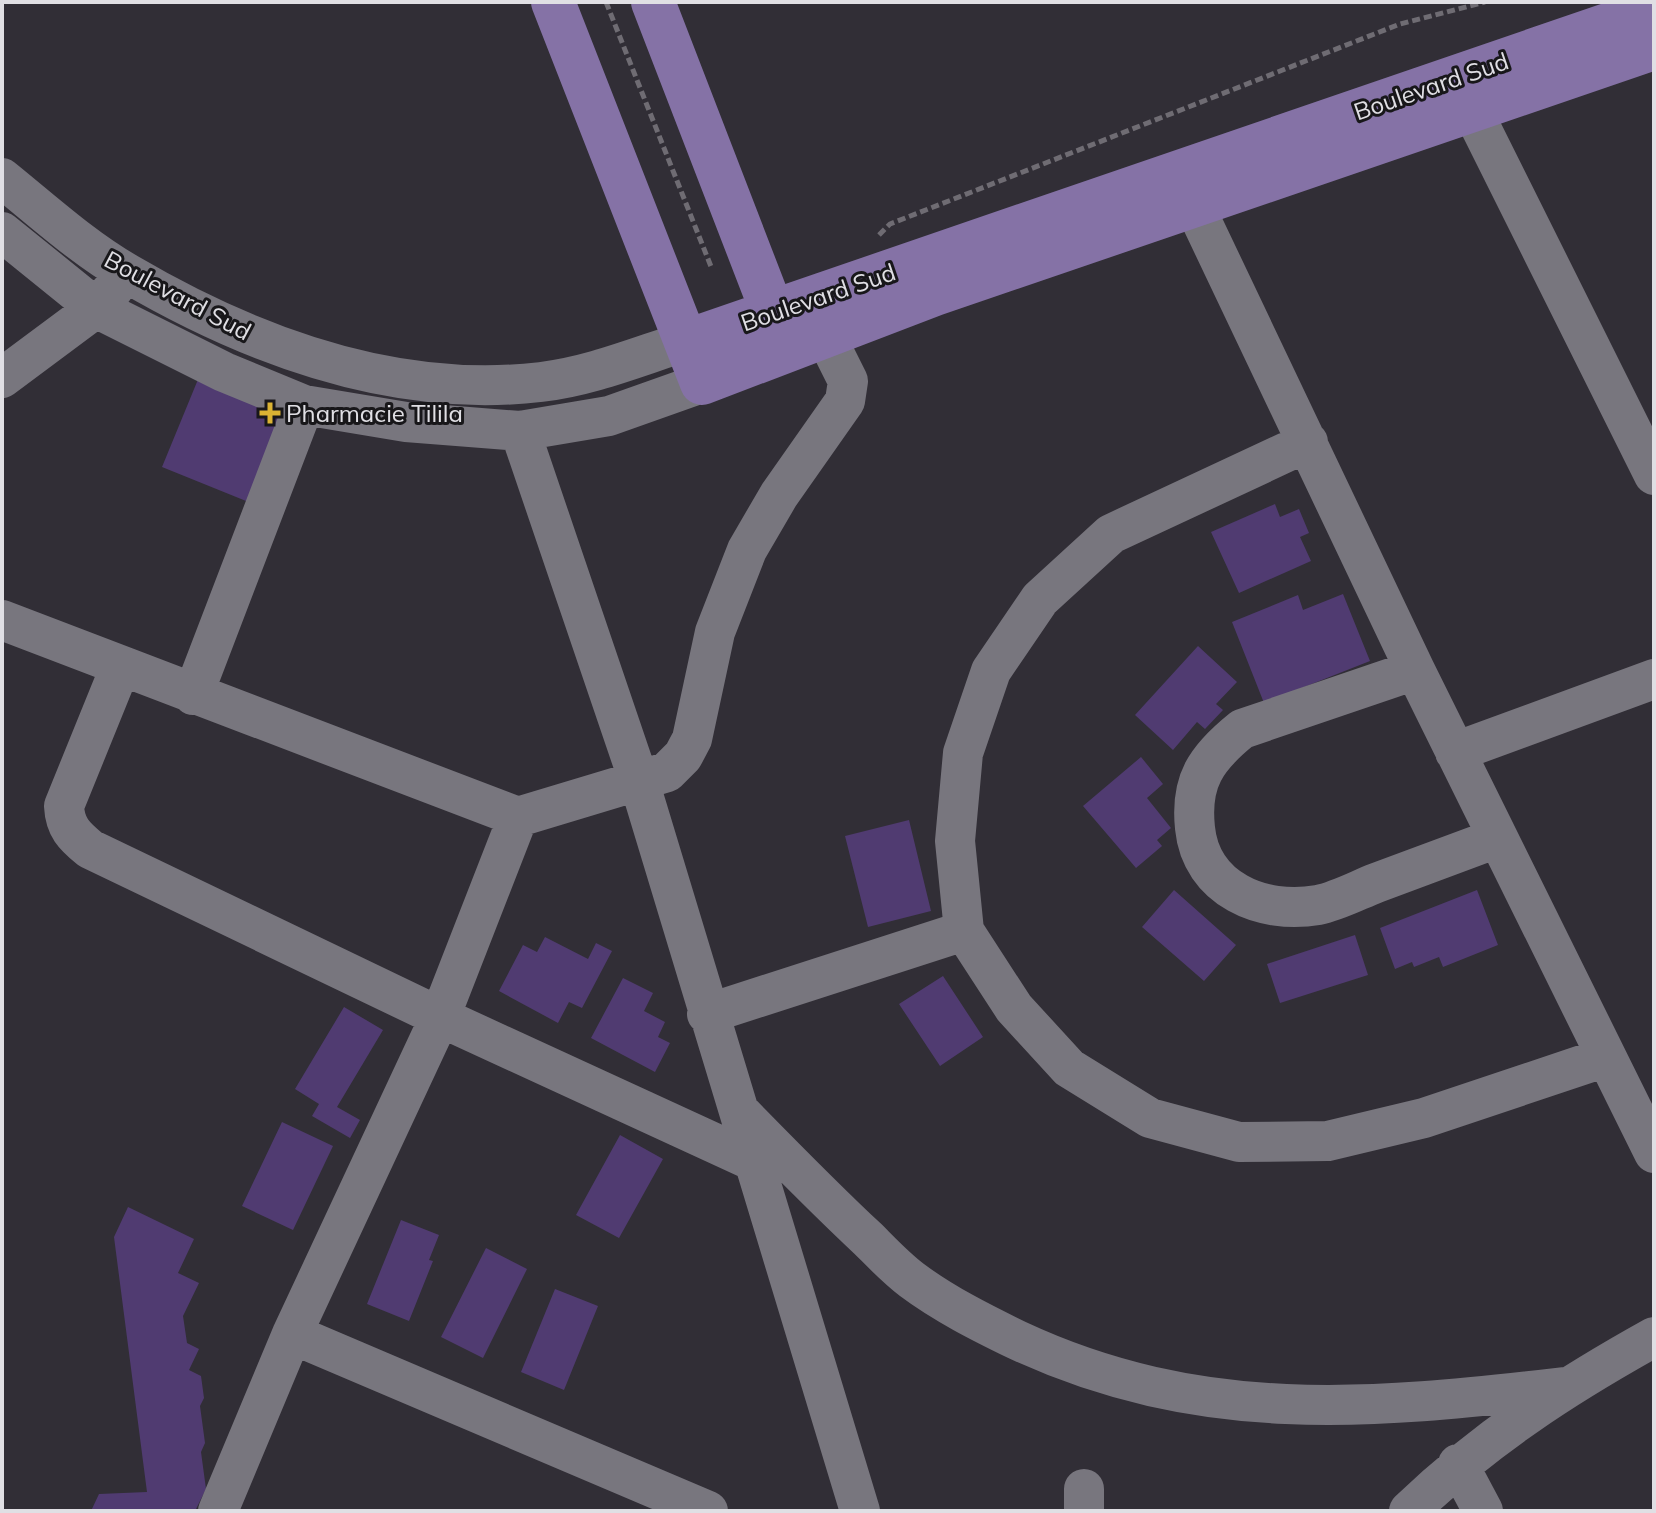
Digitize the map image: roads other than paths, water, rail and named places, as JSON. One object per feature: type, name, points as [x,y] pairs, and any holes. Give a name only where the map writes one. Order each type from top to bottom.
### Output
[{"type":"main road","points":[[553,2],[702,383]]},
{"type":"main road","points":[[653,2],[795,333]]},
{"type":"main road","name":"Boulevard Sud","points":[[1464,94],[1654,9]]},
{"type":"main road","name":"Boulevard Sud","points":[[702,383],[795,333],[1185,189],[1464,94],[1654,48]]},
{"type":"main road","name":"Boulevard Sud","points":[[687,341],[795,333]]},
{"type":"street","points":[[1464,94],[1654,475]]},
{"type":"street","name":"Boulevard Sud","points":[[2,178],[79,240],[127,273],[215,319],[304,356],[382,377],[472,387],[544,382],[600,370],[687,341]]},
{"type":"street","points":[[1185,189],[1415,670],[1654,1153]]},
{"type":"street","name":"Boulevard Sud","points":[[2,232],[96,308],[224,372],[304,405],[406,422],[520,431],[609,416],[702,383]]},
{"type":"street","points":[[2,378],[96,308],[127,273]]},
{"type":"street","points":[[2,620],[120,668],[518,817],[638,778],[667,772],[683,756],[692,739],[715,632],[747,550],[779,495],[845,401],[848,381],[795,333]]},
{"type":"street","points":[[193,695],[304,405]]},
{"type":"street","points":[[520,431],[638,778],[751,1160],[860,1511]]},
{"type":"street","points":[[1308,442],[1111,534],[1040,599],[991,671],[963,753],[955,841],[964,931],[1014,1008],[1069,1068],[1150,1118],[1239,1142],[1328,1141],[1424,1118],[1606,1057]]},
{"type":"street","points":[[120,668],[64,806],[65,819],[72,835],[90,849],[440,1017],[751,1160]]},
{"type":"street","points":[[1415,670],[1242,729],[1219,747],[1203,771],[1192,799],[1196,841],[1208,868],[1229,891],[1254,901],[1286,906],[1320,905],[1497,838]]},
{"type":"street","points":[[1455,752],[1654,679]]},
{"type":"street","points":[[218,1511],[292,1334],[440,1017],[518,817]]},
{"type":"street","points":[[707,1014],[964,931]]},
{"type":"street","points":[[739,1111],[912,1280],[984,1324],[1065,1362],[1139,1385],[1230,1402],[1327,1407],[1434,1403],[1564,1387]]},
{"type":"street","points":[[292,1334],[708,1511]]},
{"type":"street","points":[[1409,1511],[1458,1464],[1564,1387],[1654,1337]]},
{"type":"street","points":[[1458,1464],[1483,1511]]},
{"type":"place","name":"Pharmacie Tilila","points":[[270,413]]}]
